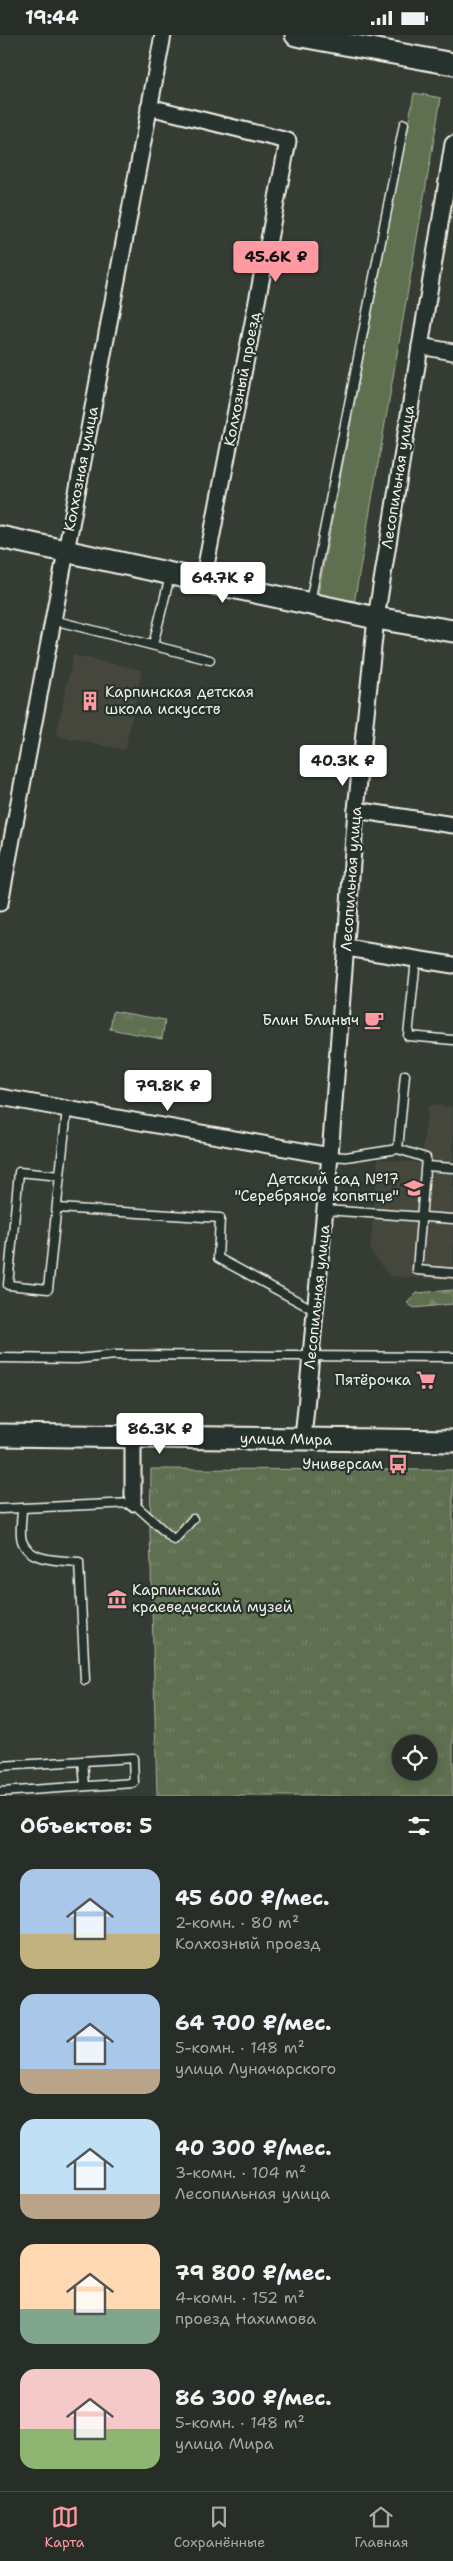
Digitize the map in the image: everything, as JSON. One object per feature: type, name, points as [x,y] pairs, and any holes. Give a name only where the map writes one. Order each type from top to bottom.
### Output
[{"type":"street","name":"Колхозная улица","points":[[0,903],[6,841],[53,620],[163,35]]},
{"type":"street","points":[[296,35],[453,64]]},
{"type":"street","name":"Колхозный проезд","points":[[149,107],[288,141],[203,581]]},
{"type":"street","name":"Лесопильная улица","points":[[303,1439],[330,1156],[356,809],[376,618],[453,144]]},
{"type":"street","points":[[420,346],[453,352]]},
{"type":"street","points":[[0,537],[376,618],[453,631]]},
{"type":"street","points":[[356,809],[453,825]]},
{"type":"street","points":[[347,949],[453,965]]},
{"type":"street","points":[[0,1097],[330,1156]]},
{"type":"street","name":"улица Мира","points":[[0,1435],[453,1441]]},
{"type":"street","points":[[133,1437],[133,1503]]},
{"type":"lane","points":[[309,604],[404,124]]},
{"type":"lane","points":[[152,645],[170,574]]},
{"type":"lane","points":[[53,620],[210,659]]},
{"type":"lane","points":[[416,959],[408,1036],[453,1040]]},
{"type":"lane","points":[[398,1149],[405,1075]]},
{"type":"lane","points":[[60,1176],[19,1172],[8,1285],[48,1289],[57,1209],[67,1109]]},
{"type":"lane","points":[[330,1156],[346,1157],[398,1149],[426,1158],[417,1270],[453,1273]]},
{"type":"lane","points":[[426,1166],[453,1168]]},
{"type":"lane","points":[[57,1209],[220,1218],[218,1258],[316,1311]]},
{"type":"lane","points":[[325,1210],[453,1219]]},
{"type":"lane","points":[[0,1358],[77,1359],[115,1355],[453,1357]]},
{"type":"lane","points":[[0,1509],[133,1503],[174,1540],[193,1519]]},
{"type":"lane","points":[[22,1509],[22,1540],[28,1552],[38,1557],[79,1562],[86,1680]]},
{"type":"lane","points":[[0,1766],[133,1758],[134,1783],[0,1791]]},
{"type":"lane","points":[[83,1761],[85,1786]]},
{"type":"shaded area","points":[[73,655],[142,670],[125,750],[56,736]]},
{"type":"shaded area","name":"Детский сад №17 \"Серебряное копытце\"","points":[[428,1105],[453,1107],[453,1280],[389,1276],[370,1250],[378,1159],[421,1163]]},
{"type":"green space","points":[[414,93],[441,98],[354,604],[317,599]]},
{"type":"green space","points":[[113,1011],[165,1020],[162,1039],[110,1029]]},
{"type":"green space","points":[[453,1290],[453,1304],[414,1308],[407,1303],[417,1293]]},
{"type":"green space","points":[[151,1469],[453,1470],[453,1796],[157,1796],[150,1531]]},
{"type":"place","name":"Карпинская детская школа искусств","points":[[90,701]]},
{"type":"place","name":"Блин Блиныч","points":[[374,1020]]},
{"type":"place","name":"Детский сад №17 \"Серебряное копытце\"","points":[[414,1188]]},
{"type":"place","name":"Пятёрочка","points":[[426,1380]]},
{"type":"place","name":"Универсам","points":[[398,1464]]},
{"type":"place","name":"Карпинский краеведческий музей","points":[[117,1599]]}]
